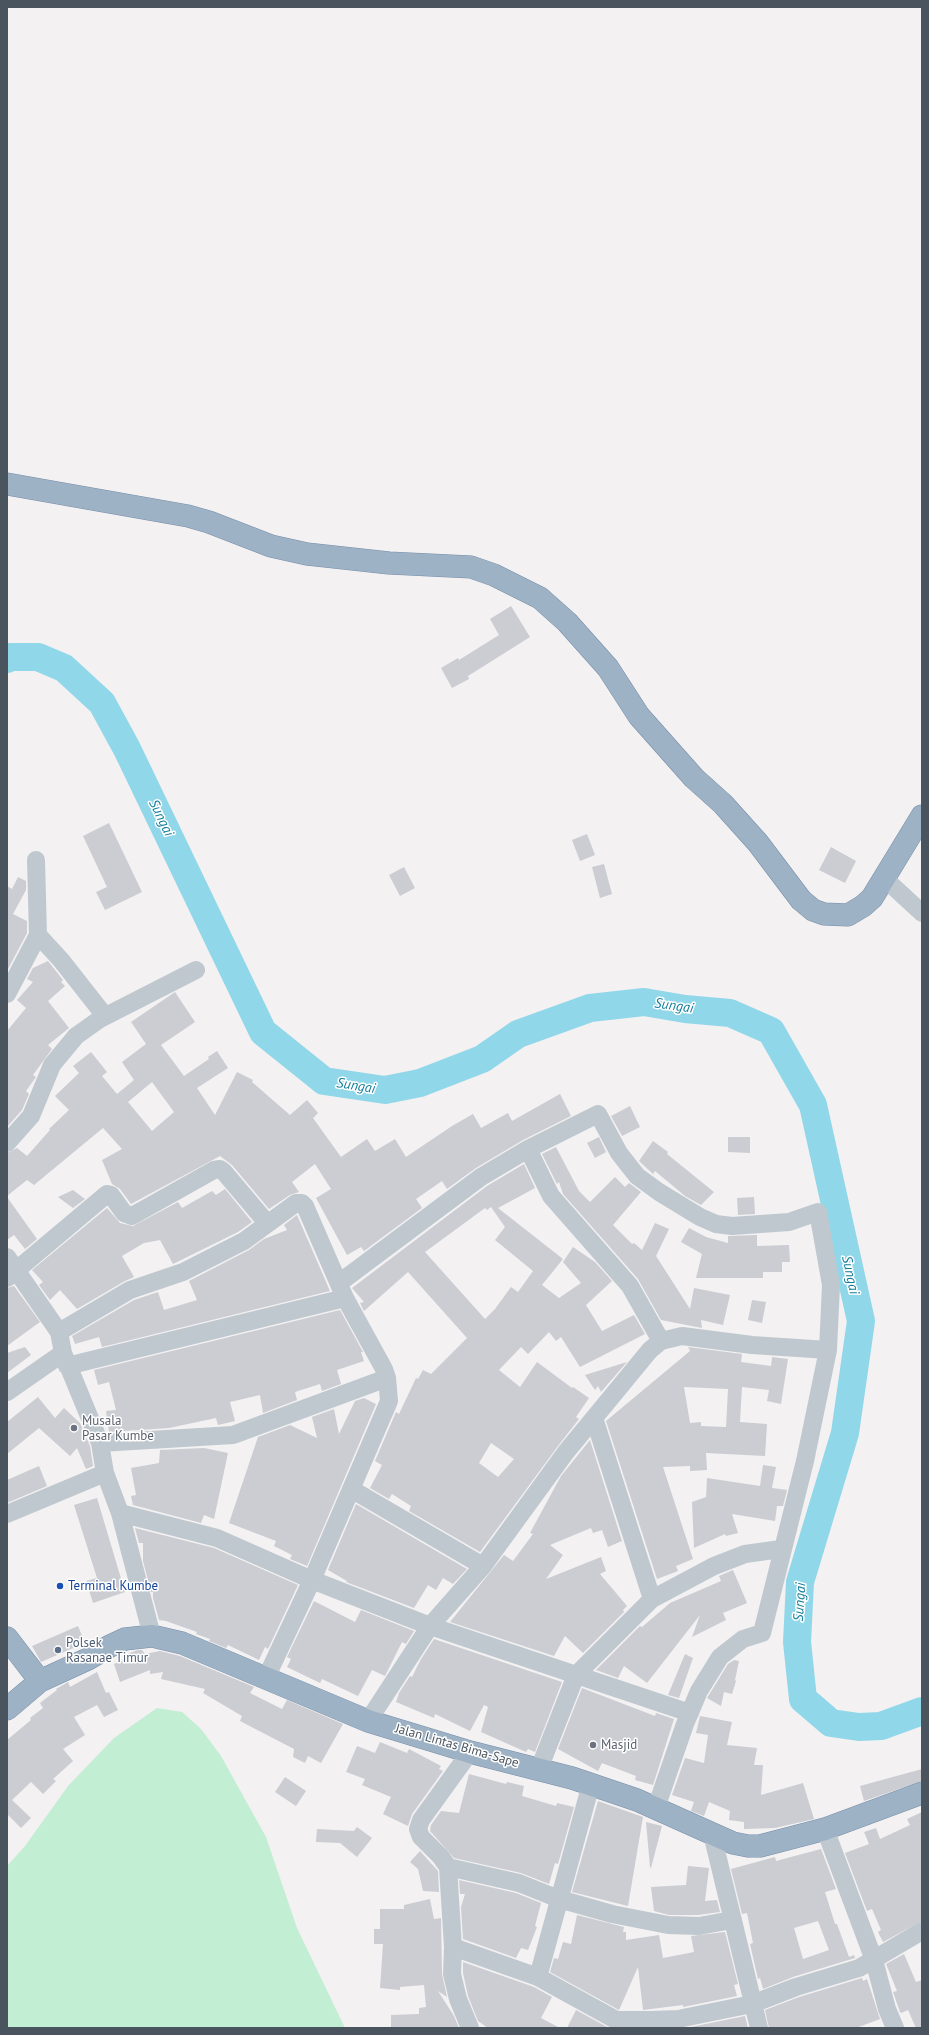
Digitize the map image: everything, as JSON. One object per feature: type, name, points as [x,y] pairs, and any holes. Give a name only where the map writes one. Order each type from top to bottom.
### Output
[{"type":"highway","points":[[7,484],[188,516],[209,522],[271,546],[307,554],[389,563],[471,568],[494,575],[540,598],[567,622],[608,668],[639,716],[694,778],[723,804],[758,844],[801,900],[813,910],[824,914],[848,915],[863,906],[872,898],[922,816]]},
{"type":"highway","name":"Jalan Lintas Bima-Sape","points":[[7,1709],[40,1681],[125,1639],[152,1636],[182,1643],[368,1720],[470,1752],[539,1769],[590,1784],[637,1800],[733,1843],[760,1846],[825,1829],[922,1793]]},
{"type":"highway","points":[[7,1638],[40,1681]]},
{"type":"street","points":[[7,994],[12,974],[38,935],[36,860]]},
{"type":"street","points":[[884,878],[922,913]]},
{"type":"street","points":[[38,935],[106,1016]]},
{"type":"street","points":[[7,1143],[31,1116],[52,1065],[64,1048],[84,1029],[106,1016],[196,970]]},
{"type":"street","points":[[7,1392],[65,1359],[342,1291],[481,1177],[528,1150],[598,1114],[619,1153],[636,1176],[658,1192],[700,1217],[716,1224],[738,1226],[789,1222],[818,1212],[831,1285],[828,1350],[805,1461],[781,1549],[762,1633],[743,1639],[720,1657],[699,1691],[656,1808]]},
{"type":"street","points":[[528,1150],[551,1196],[630,1286],[661,1341]]},
{"type":"street","points":[[152,1636],[120,1513],[105,1473],[100,1443],[65,1359],[59,1332],[10,1268],[107,1194],[111,1195],[124,1213],[132,1216],[214,1170],[220,1169],[224,1172],[267,1223]]},
{"type":"street","points":[[59,1332],[130,1290],[183,1272],[244,1241],[296,1203],[302,1203],[305,1206],[342,1291],[366,1334],[387,1378],[389,1401],[312,1580],[266,1678]]},
{"type":"street","points":[[368,1720],[430,1626],[483,1566],[566,1452],[650,1350],[661,1341],[682,1336],[752,1345],[828,1350]]},
{"type":"street","points":[[100,1443],[234,1435],[387,1378]]},
{"type":"street","points":[[594,1418],[652,1598]]},
{"type":"street","points":[[7,1514],[105,1473]]},
{"type":"street","points":[[351,1489],[483,1566]]},
{"type":"street","points":[[120,1513],[217,1538],[312,1580],[430,1626],[690,1713]]},
{"type":"street","points":[[539,1769],[576,1675],[652,1598],[714,1566],[745,1554],[781,1549]]},
{"type":"street","points":[[470,1752],[421,1820],[418,1829],[421,1837],[448,1867],[519,1883],[560,1899],[612,1914],[668,1925],[699,1926],[732,1920]]},
{"type":"street","points":[[538,1977],[590,1784]]},
{"type":"street","points":[[825,1829],[874,1960],[886,2009],[895,2028]]},
{"type":"street","points":[[712,1834],[759,2028]]},
{"type":"street","points":[[448,1867],[453,1947],[452,1974],[458,1999],[470,2028]]},
{"type":"street","points":[[453,1947],[538,1977],[616,2020],[678,2019],[752,2004],[796,1987],[859,1968],[922,1931]]},
{"type":"green space","points":[[157,1708],[182,1712],[201,1729],[221,1756],[266,1837],[297,1928],[345,2028],[7,2028],[7,1866],[25,1846],[68,1786],[114,1738]]},
{"type":"building","points":[[511,606],[530,637],[468,676],[469,679],[452,688],[441,668],[458,658],[459,660],[499,635],[490,619]]},
{"type":"building","points":[[109,823],[142,892],[105,910],[96,892],[107,887],[83,836]]},
{"type":"building","points":[[587,834],[595,855],[580,861],[572,840]]},
{"type":"building","points":[[831,847],[856,861],[845,883],[819,870]]},
{"type":"building","points":[[604,864],[612,894],[600,898],[592,867]]},
{"type":"building","points":[[404,867],[415,888],[400,896],[389,875]]},
{"type":"building","points":[[18,877],[26,881],[26,890],[13,914],[27,921],[27,933],[7,971],[7,886],[12,889]]},
{"type":"building","points":[[48,961],[63,980],[61,982],[65,986],[48,1001],[69,1028],[48,1045],[52,1049],[33,1075],[36,1077],[26,1091],[29,1094],[22,1110],[7,1127],[7,1031],[26,1008],[17,1000],[33,982],[27,979],[33,968]]},
{"type":"building","points":[[175,992],[195,1022],[161,1045],[184,1076],[209,1059],[208,1057],[217,1051],[228,1068],[197,1088],[215,1115],[237,1072],[253,1080],[252,1082],[290,1115],[307,1100],[318,1113],[313,1118],[341,1157],[367,1139],[375,1151],[395,1139],[406,1157],[452,1126],[473,1114],[481,1128],[508,1113],[512,1121],[560,1094],[571,1116],[523,1140],[476,1168],[447,1189],[442,1181],[416,1199],[422,1208],[364,1251],[361,1247],[347,1255],[316,1198],[331,1189],[315,1164],[292,1182],[299,1192],[290,1195],[269,1209],[232,1165],[220,1156],[131,1204],[120,1189],[112,1184],[102,1160],[122,1149],[103,1128],[34,1185],[27,1180],[7,1196],[7,1153],[17,1148],[27,1156],[50,1130],[49,1129],[69,1110],[55,1096],[79,1073],[73,1066],[91,1052],[107,1072],[102,1076],[117,1094],[134,1080],[122,1062],[146,1044],[131,1022]],"holes":[[[152,1082],[174,1112],[152,1131],[128,1102]]]},
{"type":"building","points":[[630,1106],[640,1127],[622,1136],[611,1116]]},
{"type":"building","points":[[599,1137],[606,1152],[595,1158],[587,1143]]},
{"type":"building","points":[[728,1137],[750,1137],[750,1153],[728,1152]]},
{"type":"building","points":[[653,1141],[714,1192],[701,1205],[685,1196],[655,1171],[653,1174],[639,1161]]},
{"type":"building","points":[[556,1147],[579,1191],[590,1202],[615,1177],[625,1187],[629,1183],[641,1192],[613,1225],[632,1244],[634,1243],[642,1250],[655,1223],[669,1229],[656,1256],[690,1309],[694,1288],[730,1295],[723,1325],[701,1320],[702,1328],[661,1320],[638,1279],[563,1194],[559,1182],[557,1184],[542,1154]]},
{"type":"building","points":[[524,1164],[535,1188],[498,1208],[563,1259],[542,1285],[559,1298],[581,1283],[563,1262],[573,1247],[595,1262],[612,1281],[586,1305],[602,1331],[634,1315],[645,1334],[580,1367],[561,1337],[556,1341],[549,1332],[528,1354],[521,1347],[499,1370],[520,1387],[537,1362],[572,1388],[573,1387],[589,1398],[576,1417],[579,1419],[480,1552],[409,1511],[411,1506],[392,1494],[389,1499],[370,1488],[382,1465],[375,1461],[396,1412],[399,1414],[416,1378],[418,1379],[423,1370],[431,1374],[467,1338],[408,1272],[364,1311],[360,1303],[364,1302],[352,1288],[487,1186]],"holes":[[[491,1207],[505,1227],[495,1240],[533,1271],[518,1292],[511,1287],[495,1309],[485,1319],[425,1252],[485,1208],[487,1210]],[[491,1443],[514,1459],[498,1477],[479,1463]]]},
{"type":"building","points":[[225,1189],[252,1222],[238,1232],[173,1264],[160,1240],[144,1243],[122,1256],[134,1277],[77,1309],[60,1290],[50,1300],[39,1285],[43,1282],[32,1270],[107,1208],[120,1223],[133,1226],[178,1202],[182,1208],[212,1191],[216,1195]]},
{"type":"building","points":[[73,1190],[85,1199],[73,1208],[58,1197]]},
{"type":"building","points":[[7,1197],[37,1239],[25,1249],[14,1235],[7,1240]]},
{"type":"building","points":[[754,1197],[755,1214],[738,1215],[737,1198]]},
{"type":"building","points":[[297,1215],[330,1291],[102,1347],[99,1337],[75,1344],[72,1336],[134,1300],[158,1292],[164,1310],[197,1300],[189,1281],[249,1250],[264,1239],[287,1230],[284,1225]]},
{"type":"building","points":[[689,1228],[706,1237],[728,1243],[728,1236],[757,1235],[757,1246],[789,1245],[790,1262],[782,1262],[782,1272],[763,1272],[763,1278],[696,1278],[702,1254],[681,1242]]},
{"type":"building","points":[[14,1286],[40,1322],[7,1346],[7,1288]]},
{"type":"building","points":[[752,1300],[766,1302],[762,1323],[748,1320]]},
{"type":"building","points":[[340,1310],[363,1352],[361,1352],[364,1361],[337,1370],[341,1384],[322,1391],[320,1384],[295,1392],[297,1400],[263,1413],[260,1395],[230,1402],[235,1421],[218,1425],[216,1418],[169,1428],[109,1432],[106,1411],[116,1410],[109,1382],[98,1385],[94,1370]]},
{"type":"building","points":[[25,1347],[31,1355],[7,1373],[7,1353]]},
{"type":"building","points":[[688,1347],[742,1354],[741,1362],[771,1366],[772,1357],[788,1359],[781,1404],[767,1401],[769,1390],[742,1387],[740,1422],[767,1424],[765,1456],[706,1453],[707,1470],[690,1471],[690,1466],[663,1467],[693,1559],[676,1566],[678,1571],[657,1579],[606,1421],[690,1351]],"holes":[[[684,1387],[728,1389],[726,1427],[701,1426],[701,1422],[690,1423]]]},
{"type":"building","points":[[627,1362],[601,1392],[598,1386],[595,1390],[585,1375]]},
{"type":"building","points":[[38,1397],[55,1418],[64,1408],[80,1423],[90,1446],[93,1466],[86,1469],[77,1448],[70,1456],[39,1428],[7,1454],[7,1422]]},
{"type":"building","points":[[364,1398],[376,1404],[307,1566],[290,1559],[292,1555],[274,1546],[276,1541],[229,1523],[258,1437],[290,1425],[317,1438],[312,1417],[334,1409],[339,1434],[355,1401]]},
{"type":"building","points":[[590,1440],[622,1541],[608,1547],[602,1530],[593,1533],[591,1528],[550,1545],[563,1555],[546,1579],[601,1557],[606,1571],[600,1574],[627,1606],[623,1610],[624,1612],[583,1653],[565,1636],[554,1656],[450,1622],[504,1555],[513,1561],[533,1534],[530,1533],[561,1476]]},
{"type":"building","points":[[204,1448],[228,1453],[214,1519],[204,1515],[201,1523],[133,1505],[131,1496],[136,1495],[131,1468],[159,1463],[160,1450]]},
{"type":"building","points":[[763,1465],[776,1467],[772,1488],[787,1490],[783,1506],[777,1506],[775,1521],[732,1514],[738,1533],[726,1536],[725,1534],[694,1548],[692,1502],[706,1497],[707,1478],[760,1486]]},
{"type":"building","points":[[39,1466],[47,1486],[7,1503],[7,1480]]},
{"type":"building","points":[[97,1498],[125,1592],[93,1603],[86,1581],[97,1578],[74,1505]]},
{"type":"building","points":[[356,1504],[467,1569],[453,1584],[443,1578],[436,1590],[428,1585],[414,1608],[346,1582],[347,1581],[328,1570]]},
{"type":"building","points":[[135,1528],[214,1548],[298,1585],[268,1649],[265,1647],[259,1660],[228,1645],[226,1648],[209,1641],[210,1639],[196,1634],[197,1632],[159,1620],[153,1598],[153,1592],[151,1592],[143,1561],[143,1543],[139,1543]]},
{"type":"building","points":[[733,1570],[747,1603],[723,1613],[726,1620],[692,1637],[700,1615],[647,1683],[624,1666],[618,1678],[596,1670],[640,1626],[642,1627],[670,1603],[721,1581],[719,1576]]},
{"type":"building","points":[[314,1601],[355,1622],[361,1610],[414,1631],[406,1644],[402,1642],[385,1676],[372,1670],[358,1696],[322,1679],[320,1683],[287,1667],[291,1659],[287,1657]]},
{"type":"building","points":[[78,1626],[85,1643],[41,1662],[32,1646]]},
{"type":"building","points":[[434,1639],[562,1682],[535,1752],[528,1749],[526,1752],[481,1732],[488,1707],[484,1705],[470,1731],[435,1714],[434,1718],[396,1702],[399,1693],[410,1676],[412,1677],[421,1659]]},
{"type":"building","points":[[142,1650],[145,1654],[160,1651],[180,1656],[254,1687],[250,1693],[282,1709],[287,1700],[343,1724],[321,1763],[308,1756],[305,1763],[293,1757],[294,1749],[240,1721],[242,1716],[203,1693],[205,1689],[161,1679],[163,1672],[150,1674],[150,1670],[120,1682],[114,1664],[129,1658],[127,1654]]},
{"type":"building","points":[[685,1654],[693,1658],[679,1698],[668,1695]]},
{"type":"building","points":[[734,1660],[739,1661],[736,1681],[732,1694],[724,1692],[721,1706],[707,1698],[728,1664]]},
{"type":"building","points":[[97,1672],[106,1693],[109,1692],[118,1710],[104,1717],[97,1705],[74,1717],[85,1735],[63,1749],[73,1761],[53,1779],[56,1781],[43,1794],[31,1782],[12,1800],[31,1818],[21,1828],[7,1814],[7,1740],[43,1708],[40,1703],[57,1690],[56,1689],[68,1682],[70,1687]]},
{"type":"building","points":[[582,1688],[655,1716],[656,1713],[674,1719],[653,1785],[635,1780],[636,1776],[602,1763],[598,1771],[558,1749]]},
{"type":"building","points":[[700,1716],[732,1722],[727,1745],[757,1748],[754,1765],[763,1765],[761,1795],[803,1783],[814,1819],[775,1828],[744,1829],[744,1822],[729,1820],[730,1811],[709,1802],[704,1816],[691,1811],[694,1802],[672,1795],[685,1758],[704,1763],[708,1735],[696,1733]]},
{"type":"building","points":[[380,1742],[407,1753],[409,1749],[441,1766],[439,1769],[443,1771],[412,1814],[408,1826],[383,1814],[391,1797],[362,1785],[365,1779],[346,1772],[357,1746],[375,1753]]},
{"type":"building","points":[[922,1769],[922,1781],[864,1801],[860,1786]]},
{"type":"building","points":[[469,1774],[506,1784],[507,1782],[524,1786],[522,1796],[556,1806],[557,1803],[574,1807],[558,1864],[555,1863],[549,1884],[521,1873],[454,1858],[430,1831],[431,1825],[441,1811],[459,1813]]},
{"type":"building","points":[[285,1777],[306,1791],[296,1806],[275,1792]]},
{"type":"building","points":[[598,1801],[643,1817],[628,1906],[572,1892]]},
{"type":"building","points":[[922,1812],[922,1921],[883,1942],[878,1932],[881,1930],[872,1909],[867,1911],[845,1853],[869,1844],[864,1832],[876,1828],[880,1839],[910,1825],[907,1819]]},
{"type":"building","points":[[646,1822],[662,1826],[651,1868],[650,1867]]},
{"type":"building","points":[[357,1827],[372,1838],[357,1857],[340,1843],[316,1842],[317,1829],[354,1831]]},
{"type":"building","points":[[821,1849],[836,1889],[825,1892],[835,1924],[837,1924],[849,1957],[854,1955],[855,1958],[793,1977],[763,1989],[760,1978],[758,1979],[750,1944],[753,1943],[747,1913],[742,1914],[731,1869],[775,1857],[776,1861]],"holes":[[[818,1921],[829,1950],[803,1959],[794,1928]]]},
{"type":"building","points":[[420,1851],[438,1871],[439,1892],[423,1891],[418,1869],[410,1862]]},
{"type":"building","points":[[688,1866],[709,1868],[705,1901],[717,1900],[720,1912],[698,1915],[669,1915],[654,1911],[651,1887],[686,1885]]},
{"type":"building","points":[[459,1880],[516,1893],[541,1903],[535,1926],[537,1927],[528,1950],[521,1948],[516,1958],[463,1939],[461,1907],[465,1894],[460,1894]]},
{"type":"building","points":[[430,1899],[434,1919],[441,1918],[442,1974],[447,1997],[438,1991],[454,2016],[459,2028],[391,2028],[391,2015],[419,2014],[419,2008],[426,2007],[424,1985],[400,1987],[400,1990],[380,1988],[383,1944],[374,1944],[374,1929],[380,1929],[380,1909],[404,1909],[404,1905]]},
{"type":"building","points":[[577,1915],[624,1927],[623,1932],[626,1932],[626,1940],[659,1935],[663,1958],[694,1952],[691,1936],[725,1932],[738,1984],[734,1985],[737,1996],[683,2007],[683,2005],[643,2010],[638,1967],[619,2010],[550,1972],[554,1958],[558,1959],[563,1942],[571,1944]]},
{"type":"building","points":[[904,1954],[916,1982],[922,1980],[922,2028],[916,2028],[908,2010],[901,2013],[900,2012],[893,1992],[897,1991],[886,1964]]},
{"type":"building","points":[[463,1962],[534,1987],[552,1997],[541,2018],[560,2028],[488,2028],[478,2021],[468,1996],[463,1973]]},
{"type":"building","points":[[862,1978],[863,1981],[867,1979],[880,2019],[856,2028],[769,2028],[765,2010],[799,1997]]},
{"type":"building","points":[[576,2010],[609,2028],[567,2028]]},
{"type":"building","points":[[745,2016],[748,2028],[686,2028]]},
{"type":"waterway","name":"Sungai","points":[[7,659],[10,657],[38,657],[64,668],[102,703],[127,749],[263,1032],[324,1081],[385,1090],[420,1083],[482,1059],[518,1034],[590,1008],[644,1002],[685,1009],[730,1013],[771,1031],[813,1105],[861,1321],[845,1433],[800,1582],[797,1642],[803,1699],[831,1723],[859,1727],[881,1726],[922,1711]]},
{"type":"place","name":"Musala Pasar Kumbe","points":[[74,1428]]},
{"type":"place","name":"Terminal Kumbe","points":[[60,1586]]},
{"type":"place","name":"Polsek Rasanae Timur","points":[[58,1650]]},
{"type":"place","name":"Masjid","points":[[593,1745]]}]
